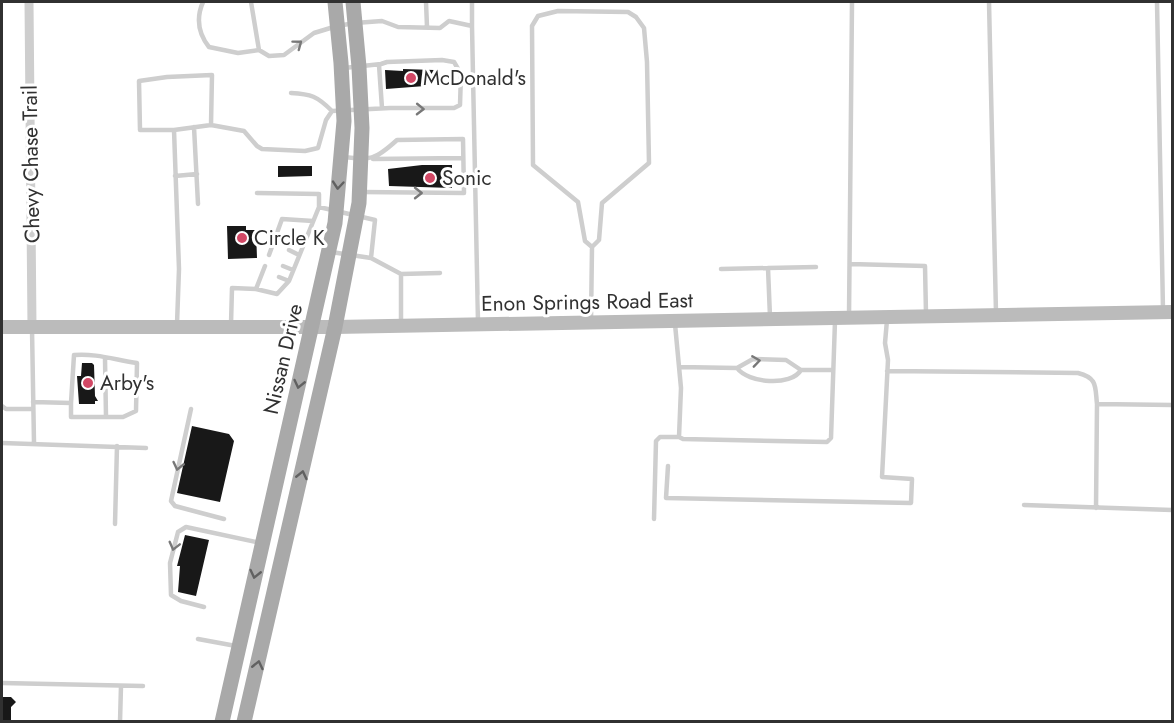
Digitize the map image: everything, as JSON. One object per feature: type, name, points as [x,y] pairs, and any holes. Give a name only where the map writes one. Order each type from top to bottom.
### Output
[{"type":"main road","name":"Nissan Drive","points":[[222,722],[336,212],[341,157],[338,110],[342,68],[335,2]]},
{"type":"main road","name":"Nissan Drive","points":[[244,722],[336,327],[366,159],[353,2]]},
{"type":"street","name":"Chevy Chase Trail","points":[[29,2],[32,327]]},
{"type":"street","name":"Enon Springs Road East","points":[[2,327],[336,327],[1168,312]]},
{"type":"lane","points":[[203,2],[199,11],[198,23],[203,40],[209,47],[238,53],[259,50],[269,56],[284,55],[314,33],[355,22],[382,21],[398,27],[440,28],[448,21],[472,26]]},
{"type":"lane","points":[[251,2],[259,50]]},
{"type":"lane","points":[[426,2],[427,27]]},
{"type":"lane","points":[[472,2],[478,325]]},
{"type":"lane","points":[[849,318],[852,2]]},
{"type":"lane","points":[[989,2],[996,315]]},
{"type":"lane","points":[[1157,2],[1168,312]]},
{"type":"lane","points":[[591,323],[592,247],[599,240],[602,203],[649,163],[644,28],[636,17],[628,12],[558,11],[538,16],[532,26],[533,165],[578,202],[585,240],[592,247]]},
{"type":"lane","points":[[342,68],[398,61],[454,62],[461,74],[460,105]]},
{"type":"lane","points":[[379,65],[382,108]]},
{"type":"lane","points":[[211,125],[212,75],[139,81],[140,130],[174,130],[211,125],[244,131],[262,149],[305,151],[318,148],[326,120],[338,110]]},
{"type":"lane","points":[[291,93],[309,94],[338,110],[454,108],[460,105],[474,105]]},
{"type":"lane","points":[[194,128],[198,204]]},
{"type":"lane","points":[[174,130],[179,269],[177,327]]},
{"type":"lane","points":[[463,139],[464,193]]},
{"type":"lane","points":[[366,159],[384,152],[397,140],[475,139]]},
{"type":"lane","points":[[341,157],[463,158]]},
{"type":"lane","points":[[175,176],[197,174]]},
{"type":"lane","points":[[360,191],[476,194]]},
{"type":"lane","points":[[231,327],[232,288],[256,289],[277,294],[289,281],[319,207],[319,194],[258,193]]},
{"type":"lane","points":[[319,207],[375,220],[371,258]]},
{"type":"lane","points":[[269,255],[282,219],[312,221]]},
{"type":"lane","points":[[277,232],[283,235]]},
{"type":"lane","points":[[294,239],[304,243]]},
{"type":"lane","points":[[273,243],[279,246]]},
{"type":"lane","points":[[289,250],[299,255]]},
{"type":"lane","points":[[329,251],[371,258],[401,274],[440,273]]},
{"type":"lane","points":[[850,264],[925,266],[926,317]]},
{"type":"lane","points":[[283,266],[293,270]]},
{"type":"lane","points":[[721,269],[816,267]]},
{"type":"lane","points":[[768,268],[770,319]]},
{"type":"lane","points":[[256,289],[265,270]]},
{"type":"lane","points":[[401,274],[401,326]]},
{"type":"lane","points":[[279,277],[289,281]]},
{"type":"lane","points":[[668,466],[666,498],[911,503],[912,479],[882,477],[888,360],[885,343],[887,317]]},
{"type":"lane","points":[[654,519],[656,441],[660,437],[827,441],[831,438],[835,318]]},
{"type":"lane","points":[[675,321],[681,388],[680,437]]},
{"type":"lane","points":[[32,327],[34,443]]},
{"type":"lane","points":[[90,353],[105,358],[137,363],[136,411],[123,417],[71,417],[74,355],[90,353]]},
{"type":"lane","points":[[105,358],[106,417]]},
{"type":"lane","points":[[679,367],[737,368],[753,359],[786,360],[801,370],[833,370]]},
{"type":"lane","points":[[737,368],[741,373],[755,380],[788,379],[797,376],[801,370]]},
{"type":"lane","points":[[887,371],[1078,373],[1088,375],[1096,384],[1096,508]]},
{"type":"lane","points":[[33,402],[71,403]]},
{"type":"lane","points":[[1097,404],[1173,405]]},
{"type":"lane","points":[[3,408],[33,409]]},
{"type":"lane","points":[[191,409],[171,501],[175,506],[224,519]]},
{"type":"lane","points":[[2,443],[146,448]]},
{"type":"lane","points":[[115,524],[117,446]]},
{"type":"lane","points":[[1024,505],[1173,510]]},
{"type":"lane","points":[[204,607],[181,601],[171,595],[170,562],[178,532],[186,527],[262,544]]},
{"type":"lane","points":[[198,639],[239,646]]},
{"type":"lane","points":[[2,683],[143,686]]},
{"type":"lane","points":[[120,722],[121,686]]},
{"type":"building","name":"McDonald's","points":[[403,69],[434,70],[433,80],[425,80],[425,86],[386,89],[385,70],[403,71]]},
{"type":"building","name":"Sonic","points":[[422,165],[452,165],[452,188],[389,186],[388,169]]},
{"type":"building","points":[[278,166],[312,166],[312,176],[278,177]]},
{"type":"building","name":"Circle K","points":[[227,226],[246,226],[246,230],[256,230],[257,258],[228,259]]},
{"type":"building","name":"Arby's","points":[[82,363],[94,365],[95,396],[98,401],[95,401],[95,404],[79,404],[77,376],[81,376]]},
{"type":"building","points":[[192,426],[229,434],[234,441],[220,502],[177,493]]},
{"type":"building","points":[[185,535],[209,540],[196,596],[178,592],[180,566],[177,566]]},
{"type":"building","points":[[2,697],[11,697],[16,702],[11,707],[11,722],[2,722]]},
{"type":"place","name":"McDonald's","points":[[411,78]]},
{"type":"place","name":"Sonic","points":[[430,178]]},
{"type":"place","name":"Circle K","points":[[242,238]]},
{"type":"place","name":"Arby's","points":[[88,383]]}]
